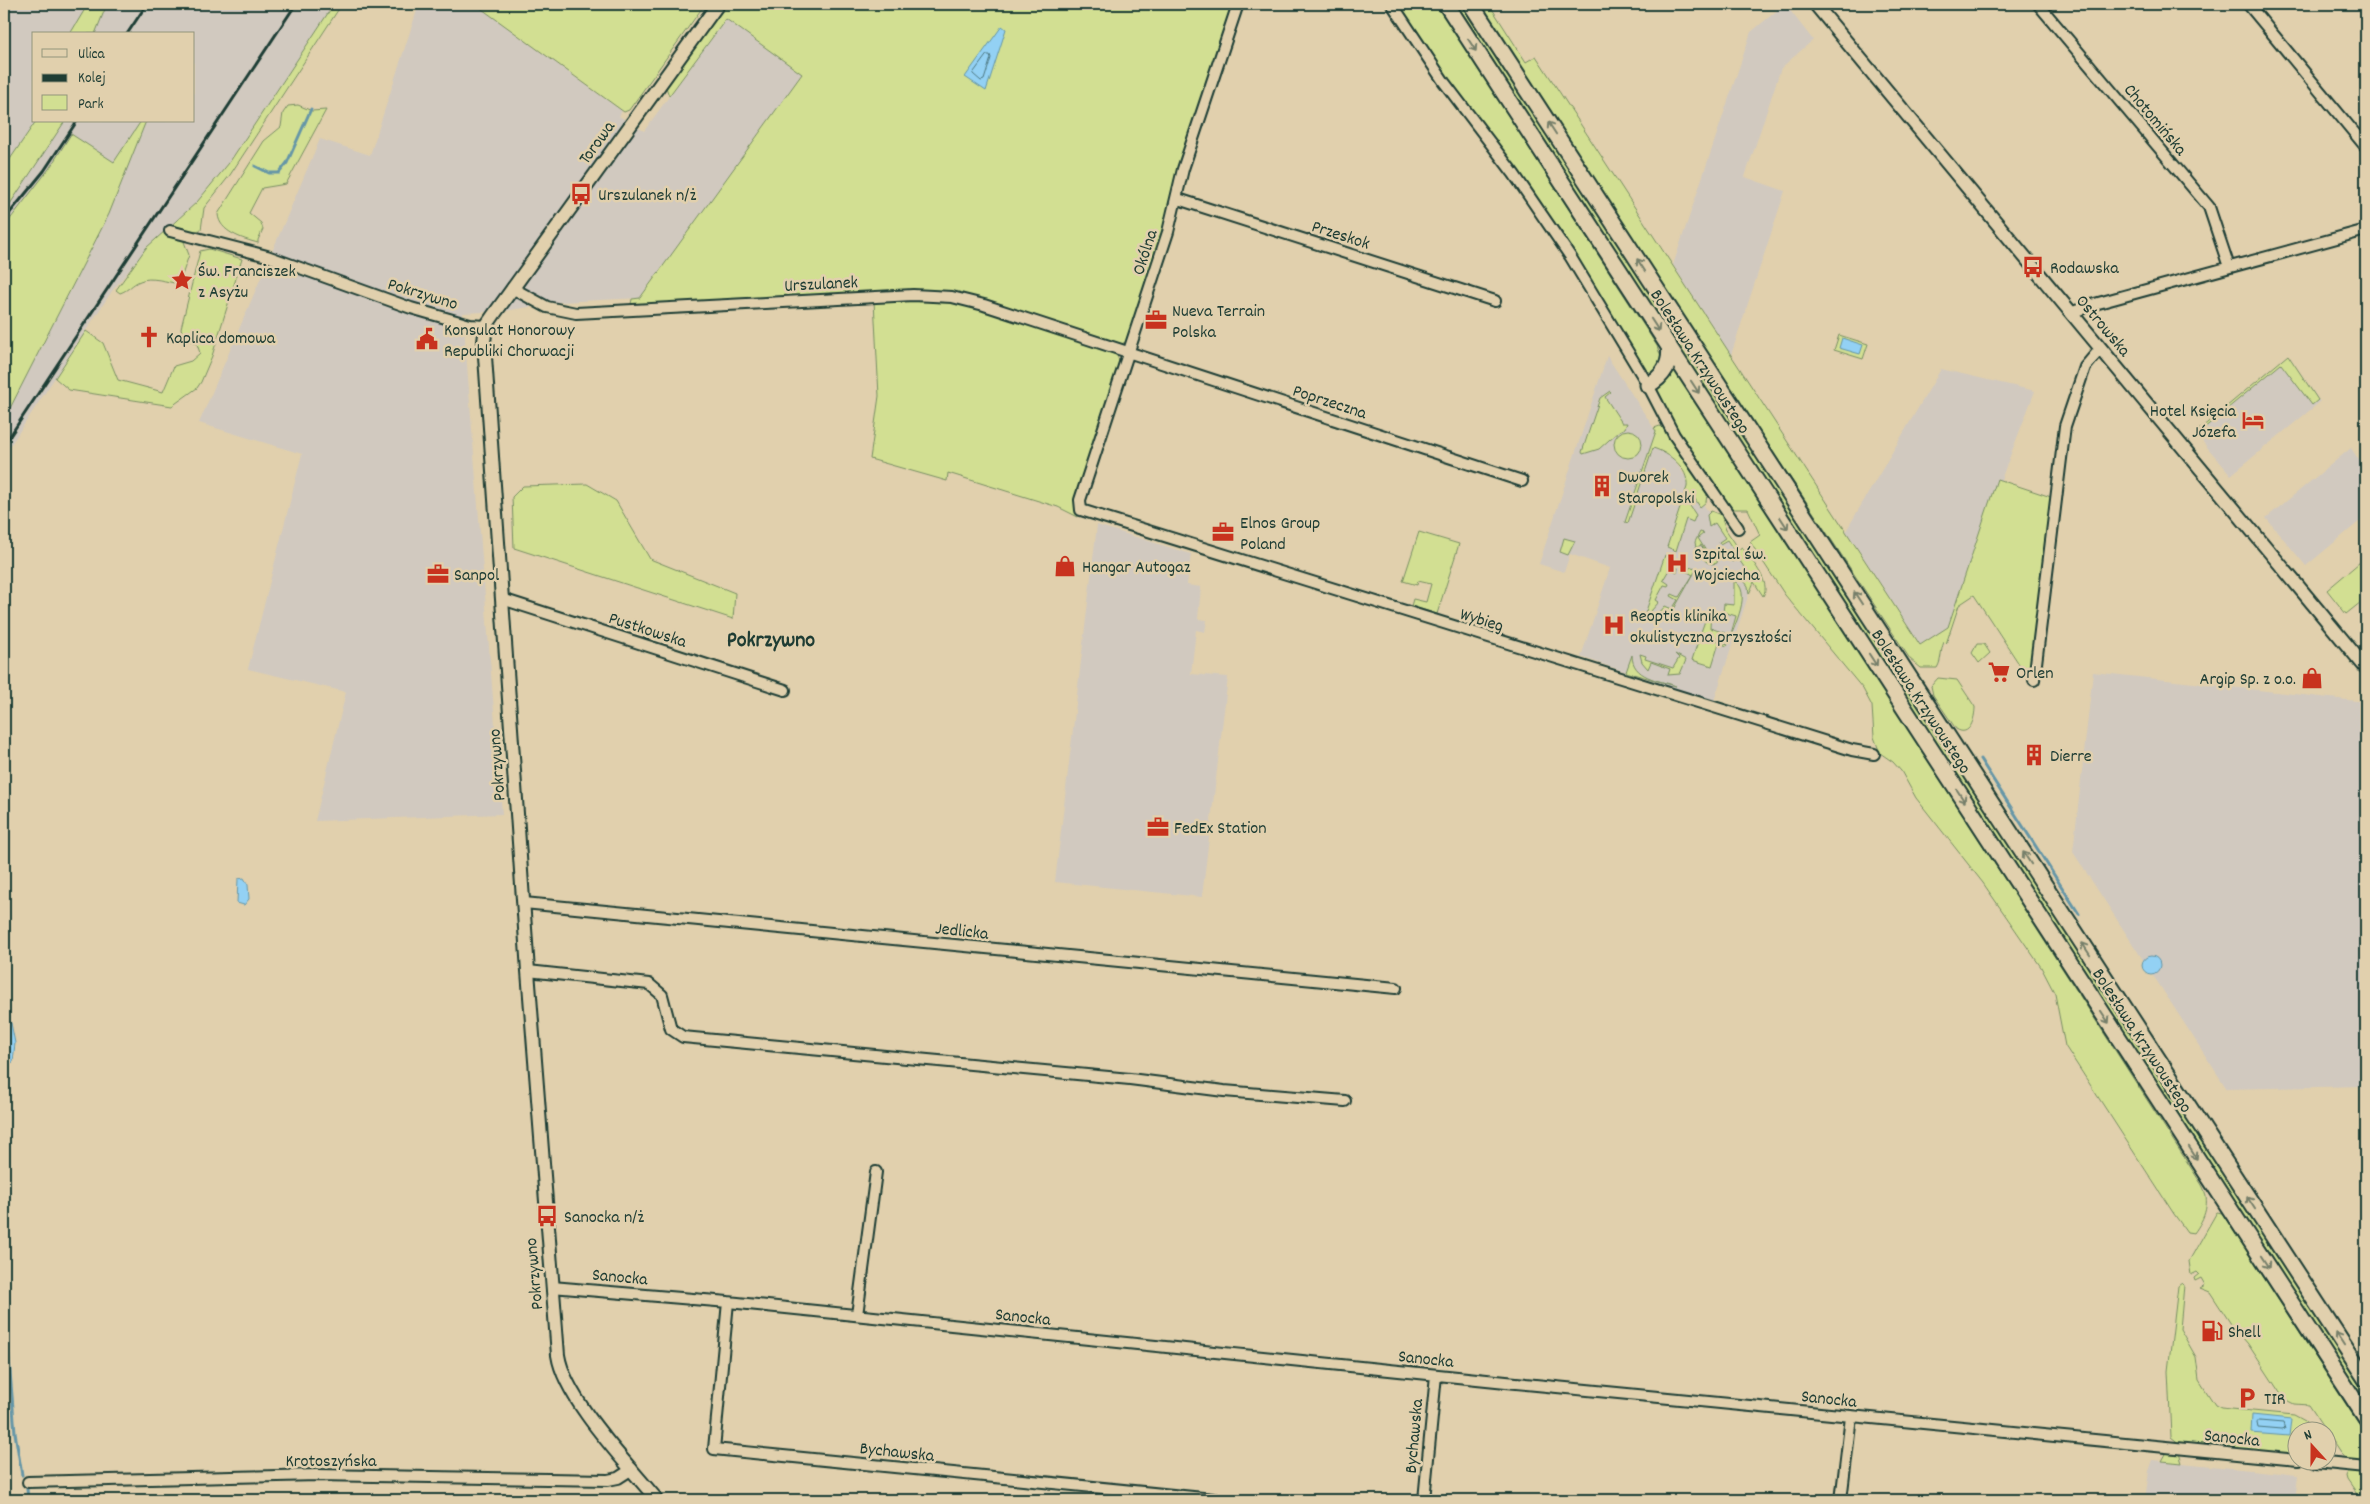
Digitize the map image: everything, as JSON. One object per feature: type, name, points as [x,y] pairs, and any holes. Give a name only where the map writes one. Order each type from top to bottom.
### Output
[{"type":"main road","name":"Bolesława Krzywoustego","points":[[1446,4],[2366,1418]]},
{"type":"main road","name":"Bolesława Krzywoustego","points":[[1471,4],[2366,1379]]},
{"type":"main road","points":[[1648,385],[1662,374],[1668,364],[1670,358],[1669,346]]},
{"type":"street","name":"Torowa","points":[[486,326],[718,4]]},
{"type":"street","name":"Okólna","points":[[1081,510],[1080,500],[1178,199],[1183,168],[1238,4]]},
{"type":"street","points":[[1392,4],[1444,82],[1548,222],[1648,385],[1678,442],[1738,528]]},
{"type":"street","name":"Ostrowska","points":[[1815,4],[2366,668]]},
{"type":"street","name":"Chotomińska","points":[[2038,4],[2209,207],[2230,267]]},
{"type":"street","points":[[2248,4],[2366,147]]},
{"type":"street","name":"Przeskok","points":[[1178,199],[1494,301]]},
{"type":"street","points":[[2071,312],[2091,304],[2366,230]]},
{"type":"street","name":"Pokrzywno","points":[[170,231],[267,256],[411,308],[470,325],[486,326],[484,342],[528,972],[558,1355],[563,1375],[581,1406],[656,1500]]},
{"type":"street","name":"Urszulanek","points":[[512,288],[547,307],[576,313],[937,295],[984,305],[1128,352]]},
{"type":"street","points":[[2034,680],[2065,426],[2085,367],[2101,348]]},
{"type":"street","name":"Poprzeczna","points":[[1128,352],[1522,481]]},
{"type":"street","name":"Wybieg","points":[[1081,510],[1843,748],[1874,754]]},
{"type":"street","name":"Pustkowska","points":[[502,599],[784,690]]},
{"type":"street","name":"Jedlicka","points":[[524,903],[1396,988]]},
{"type":"street","points":[[528,972],[649,984],[662,995],[671,1029],[683,1037],[1121,1078],[1224,1091],[1345,1100]]},
{"type":"street","points":[[856,1315],[876,1172]]},
{"type":"street","name":"Sanocka","points":[[552,1287],[728,1302],[1851,1417],[2288,1459]]},
{"type":"street","name":"Bychawska","points":[[728,1302],[714,1449],[1223,1500]]},
{"type":"street","name":"Bychawska","points":[[1424,1500],[1436,1375]]},
{"type":"street","points":[[1841,1500],[1851,1417]]},
{"type":"street","points":[[2338,1464],[2366,1467]]},
{"type":"street","name":"Krotoszyńska","points":[[28,1482],[317,1475],[608,1480],[618,1478],[632,1469]]},
{"type":"shaded area","points":[[4,4],[335,4],[229,163],[197,202],[140,257],[112,291],[4,455]]},
{"type":"shaded area","points":[[419,4],[475,4],[622,111],[619,116],[644,131],[736,4],[1023,4],[802,74],[640,298],[560,302],[505,311],[463,313],[502,814],[315,821],[346,692],[248,669],[302,454],[199,423],[320,139],[370,155]]},
{"type":"shaded area","points":[[1785,4],[1813,40],[1781,68],[1745,177],[1785,191],[1731,355],[1673,265],[1751,32]]},
{"type":"shaded area","points":[[2288,355],[2320,402],[2231,475],[2195,433]]},
{"type":"shaded area","name":"Szpital św. Wojciecha","points":[[1607,356],[1753,581],[1714,701],[1581,657],[1610,568],[1570,554],[1564,572],[1539,564]]},
{"type":"shaded area","points":[[1941,369],[2035,391],[1969,563],[1948,627],[1920,645],[1846,531]]},
{"type":"shaded area","points":[[2351,448],[2366,471],[2366,516],[2306,566],[2266,518]]},
{"type":"shaded area","points":[[1097,525],[1191,554],[1187,585],[1201,587],[1198,619],[1207,620],[1205,632],[1196,630],[1191,674],[1228,677],[1202,897],[1055,882]]},
{"type":"shaded area","points":[[2093,672],[2366,702],[2366,1086],[2227,1089],[2073,852]]},
{"type":"shaded area","points":[[2153,1460],[2298,1475],[2295,1500],[2145,1500],[2149,1471]]},
{"type":"green space","points":[[88,4],[107,4],[96,32],[71,32]]},
{"type":"green space","points":[[334,4],[342,4],[230,175],[204,208],[201,230],[188,232],[183,239],[189,255],[179,284],[149,279],[137,282],[120,293],[116,290],[146,248],[197,202],[229,163]]},
{"type":"green space","points":[[475,4],[705,4],[629,110],[624,112]]},
{"type":"green space","points":[[724,4],[1234,4],[1132,338],[1118,346],[973,297],[631,304],[632,299],[640,298],[802,74],[726,19],[669,96],[666,87]]},
{"type":"green space","points":[[1398,4],[1436,4],[1657,346],[1662,360],[1654,373],[1643,370],[1564,235],[1454,89]]},
{"type":"green space","points":[[1453,4],[1464,4],[2366,1390],[2366,1408]]},
{"type":"green space","points":[[1481,4],[1489,4],[1526,62],[1536,56],[1920,645],[1948,627],[1997,479],[2051,497],[2031,671],[2028,673],[2023,670],[1974,595],[1959,605],[1946,644],[1944,642],[1937,668],[1921,668],[1910,659],[1758,431]]},
{"type":"green space","points":[[298,105],[312,111],[326,110],[286,184],[262,188],[249,213],[261,223],[263,229],[258,243],[239,237],[223,226],[218,214],[264,141],[281,127],[283,113],[288,106]]},
{"type":"green space","points":[[35,122],[64,122],[4,213],[4,168]]},
{"type":"green space","points":[[140,122],[146,122],[109,214],[4,420],[4,227],[49,169],[71,134],[114,162]]},
{"type":"green space","points":[[209,249],[242,259],[212,356],[197,388],[172,406],[69,390],[55,378],[86,331],[103,343],[118,380],[163,392],[174,366],[191,361],[200,353],[197,344],[183,336],[181,328],[200,251]]},
{"type":"green space","points":[[938,299],[973,305],[1106,349],[1117,356],[1120,363],[1076,500],[1078,517],[1058,507],[948,473],[947,481],[870,459],[879,396],[874,301]]},
{"type":"green space","points":[[1839,335],[1868,344],[1863,359],[1834,350]]},
{"type":"green space","points":[[2288,355],[2318,400],[2312,405],[2281,364],[2197,434],[2195,433]]},
{"type":"green space","points":[[1672,364],[2202,1185],[2205,1191],[2206,1210],[2194,1233],[2187,1232],[2174,1214],[2065,1046],[2055,994],[2041,967],[1983,883],[1916,798],[1901,771],[1893,762],[1880,753],[1874,737],[1872,706],[1863,689],[1785,595],[1750,542],[1760,535],[1748,509],[1728,507],[1679,435],[1657,394]]},
{"type":"green space","points":[[1610,391],[1605,397],[1622,423],[1627,423],[1625,428],[1599,449],[1583,454],[1582,452],[1600,398]]},
{"type":"green space","points":[[1660,426],[1665,428],[1707,494],[1706,502],[1700,507],[1695,499],[1688,503],[1696,515],[1693,522],[1686,519],[1676,551],[1667,547],[1687,487],[1687,480],[1677,462],[1659,450],[1653,448],[1628,523],[1625,522],[1656,431],[1654,428]]},
{"type":"green space","points":[[1628,430],[1638,434],[1642,444],[1638,454],[1628,458],[1618,454],[1614,444],[1618,434]]},
{"type":"green space","points":[[587,484],[616,501],[650,559],[735,593],[733,619],[514,548],[512,497],[523,486]]},
{"type":"green space","points":[[1711,511],[1721,515],[1726,530],[1739,549],[1742,547],[1759,571],[1765,584],[1763,596],[1754,582],[1749,594],[1748,586],[1742,578],[1748,573],[1738,558],[1732,562],[1731,560],[1737,555],[1727,540],[1720,544],[1719,542],[1725,538],[1715,523],[1709,527],[1707,515]]},
{"type":"green space","points":[[1419,532],[1459,544],[1437,614],[1411,606],[1413,599],[1426,602],[1431,584],[1418,581],[1417,585],[1403,581]]},
{"type":"green space","points":[[1700,532],[1704,533],[1698,538],[1711,559],[1718,556],[1717,563],[1713,564],[1704,560],[1703,558],[1707,555],[1701,545],[1696,548],[1695,542]]},
{"type":"green space","points":[[1564,538],[1575,541],[1568,555],[1560,552]]},
{"type":"green space","points":[[1665,555],[1674,558],[1671,566],[1678,568],[1677,572],[1670,568],[1663,580],[1669,584],[1668,586],[1664,585],[1656,600],[1659,602],[1643,620]]},
{"type":"green space","points":[[2366,557],[2366,598],[2346,614],[2327,590]]},
{"type":"green space","points":[[1691,567],[1697,568],[1669,618],[1659,613],[1665,606],[1672,609],[1678,600],[1671,596],[1672,594],[1679,597],[1693,575],[1686,571]]},
{"type":"green space","points":[[1734,581],[1742,592],[1742,600],[1738,618],[1729,641],[1736,616],[1723,612],[1724,604],[1734,605]]},
{"type":"green space","points":[[1711,609],[1710,628],[1725,633],[1723,640],[1701,632],[1706,618],[1709,618]]},
{"type":"green space","points":[[1700,635],[1728,644],[1727,646],[1719,643],[1712,666],[1692,660]]},
{"type":"green space","points":[[1977,644],[1984,644],[1990,653],[1979,663],[1972,653]]},
{"type":"green space","points":[[1640,654],[1646,656],[1645,659],[1673,668],[1679,658],[1675,654],[1686,660],[1680,674],[1668,675],[1670,669],[1651,662],[1648,669],[1642,662]]},
{"type":"green space","points":[[1632,655],[1636,669],[1641,673],[1655,680],[1676,686],[1626,672]]},
{"type":"green space","points":[[1938,678],[1957,680],[1975,707],[1971,726],[1965,731],[1956,729],[1933,695],[1931,686]]},
{"type":"green space","points":[[2217,1212],[2222,1213],[2366,1435],[2366,1463],[2351,1461],[2342,1456],[2338,1450],[2338,1422],[2319,1422],[2308,1405],[2294,1404],[2284,1399],[2248,1344],[2231,1324],[2210,1292],[2200,1288],[2205,1285],[2201,1278],[2195,1281],[2194,1278],[2199,1274],[2197,1272],[2191,1275],[2189,1261]]},
{"type":"green space","points":[[2182,1283],[2184,1285],[2180,1329],[2196,1357],[2199,1380],[2215,1405],[2221,1408],[2294,1415],[2305,1421],[2288,1422],[2288,1455],[2180,1444],[2171,1437],[2168,1371],[2178,1286]]},
{"type":"green space","points":[[2167,1452],[2179,1453],[2182,1463],[2162,1461]]},
{"type":"green space","points":[[2349,1470],[2366,1472],[2366,1500],[2361,1500],[2347,1480],[2346,1476]]},
{"type":"water","points":[[1002,26],[1006,29],[986,91],[965,77]]},
{"type":"water","points":[[1842,338],[1863,345],[1860,354],[1839,348]]},
{"type":"water","points":[[244,878],[248,885],[249,899],[244,905],[237,903],[238,879]]},
{"type":"water","points":[[2147,956],[2155,956],[2160,961],[2158,972],[2147,974],[2142,969],[2142,961]]},
{"type":"water","points":[[4,1021],[11,1023],[15,1043],[13,1062],[4,1066]]},
{"type":"water","points":[[2252,1415],[2291,1419],[2291,1422],[2288,1422],[2288,1436],[2251,1433]]},
{"type":"waterway","points":[[255,166],[269,173],[279,173],[287,163],[311,109]]},
{"type":"waterway","points":[[1980,759],[2079,914]]},
{"type":"waterway","points":[[4,1298],[15,1433],[22,1475]]},
{"type":"waterway","points":[[27,1489],[28,1500]]},
{"type":"railway","points":[[128,32],[147,4]]},
{"type":"railway","points":[[4,445],[296,4]]},
{"type":"railway","points":[[4,220],[44,171],[76,122]]},
{"type":"place","name":"Urszulanek n/ż","points":[[581,194]]},
{"type":"place","name":"Rodawska","points":[[2033,267]]},
{"type":"place","name":"Św. Franciszek z Asyżu","points":[[182,280]]},
{"type":"place","name":"Nueva Terrain Polska","points":[[1156,320]]},
{"type":"place","name":"Kaplica domowa","points":[[149,337]]},
{"type":"place","name":"Konsulat Honorowy Republiki Chorwacji","points":[[427,339]]},
{"type":"place","name":"Hotel Księcia Józefa","points":[[2253,420]]},
{"type":"place","name":"Dworek Staropolski","points":[[1602,486]]},
{"type":"place","name":"Elnos Group Poland","points":[[1223,532]]},
{"type":"place","name":"Szpital św. Wojciecha","points":[[1677,563]]},
{"type":"place","name":"Hangar Autogaz","points":[[1065,566]]},
{"type":"place","name":"Sanpol","points":[[438,574]]},
{"type":"place","name":"Reoptis klinika okulistyczna przyszłości","points":[[1614,625]]},
{"type":"place","name":"Orlen","points":[[1999,672]]},
{"type":"place","name":"Argip Sp. z o.o.","points":[[2312,678]]},
{"type":"place","name":"Dierre","points":[[2034,755]]},
{"type":"place","name":"FedEx Station","points":[[1158,827]]},
{"type":"place","name":"Sanocka n/ż","points":[[547,1216]]},
{"type":"place","name":"Shell","points":[[2212,1331]]},
{"type":"place","name":"TIR","points":[[2247,1398]]},
{"type":"district","name":"Pokrzywno","points":[[771,638]]}]
